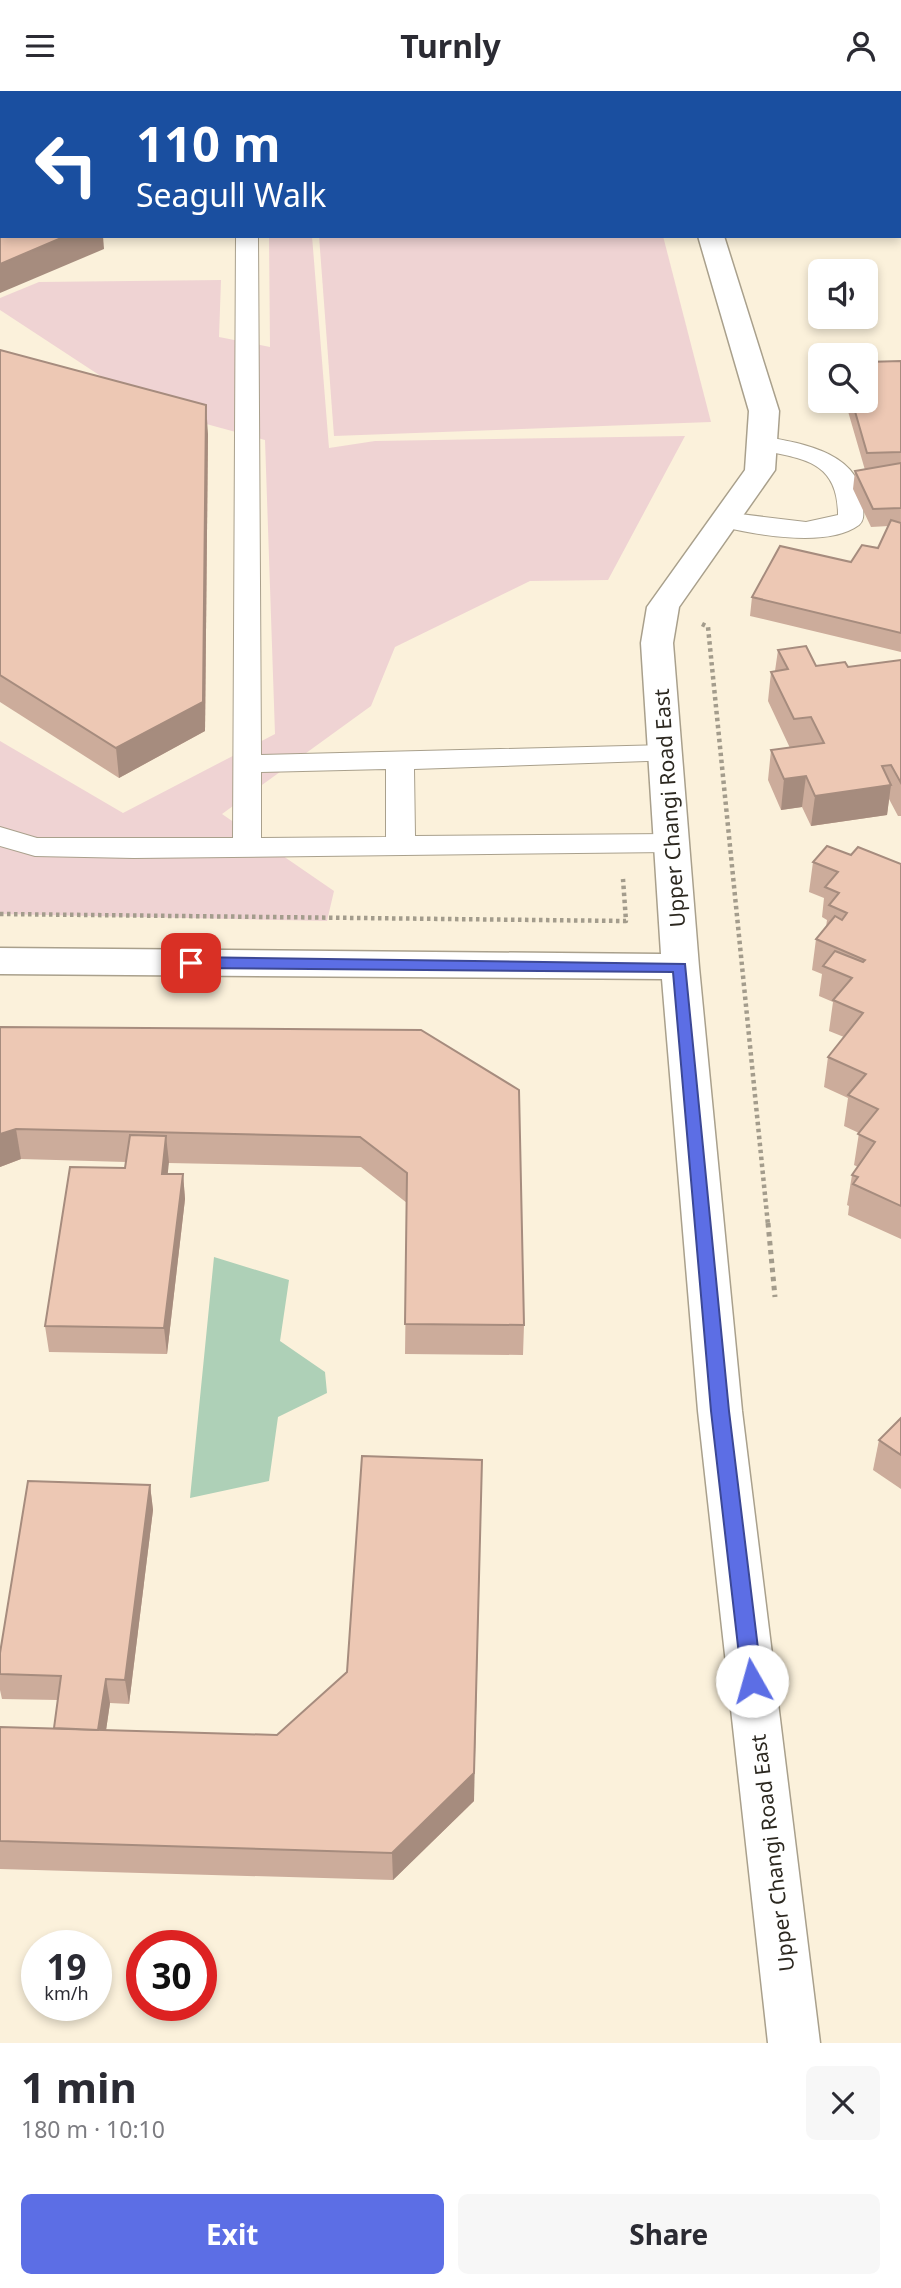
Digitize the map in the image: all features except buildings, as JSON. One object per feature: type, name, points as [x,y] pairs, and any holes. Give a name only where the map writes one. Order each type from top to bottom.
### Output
[{"type":"street","name":"Upper Changi Road East","points":[[712,238],[764,411],[760,470],[663,607],[657,643],[680,967],[720,1411],[794,2043]]},
{"type":"street","points":[[0,961],[680,967]]},
{"type":"lane","points":[[247,238],[247,847]]},
{"type":"lane","points":[[724,520],[818,530],[838,527],[851,519],[853,503],[844,477],[831,463],[804,451],[761,443]]},
{"type":"lane","points":[[247,764],[666,754]]},
{"type":"lane","points":[[400,760],[401,845]]},
{"type":"lane","points":[[0,836],[35,847],[134,849],[670,843]]},
{"type":"path","points":[[663,607],[708,627],[775,1297]]},
{"type":"path","points":[[0,914],[626,921]]},
{"type":"shaded area","points":[[269,238],[312,238],[329,448],[375,441],[685,436],[608,580],[530,581],[395,647],[371,706],[222,814],[334,891],[327,921],[0,914],[0,741],[123,813],[275,734],[265,440],[151,409],[0,310],[0,298],[39,282],[221,280],[219,337],[270,347]]},
{"type":"shaded area","points":[[319,238],[664,238],[711,422],[334,436]]},
{"type":"shaded area","points":[[214,1257],[289,1280],[280,1341],[325,1372],[327,1393],[278,1417],[269,1481],[190,1498]]},
{"type":"route","points":[[191,963],[680,967],[720,1411],[752,1681]]}]
